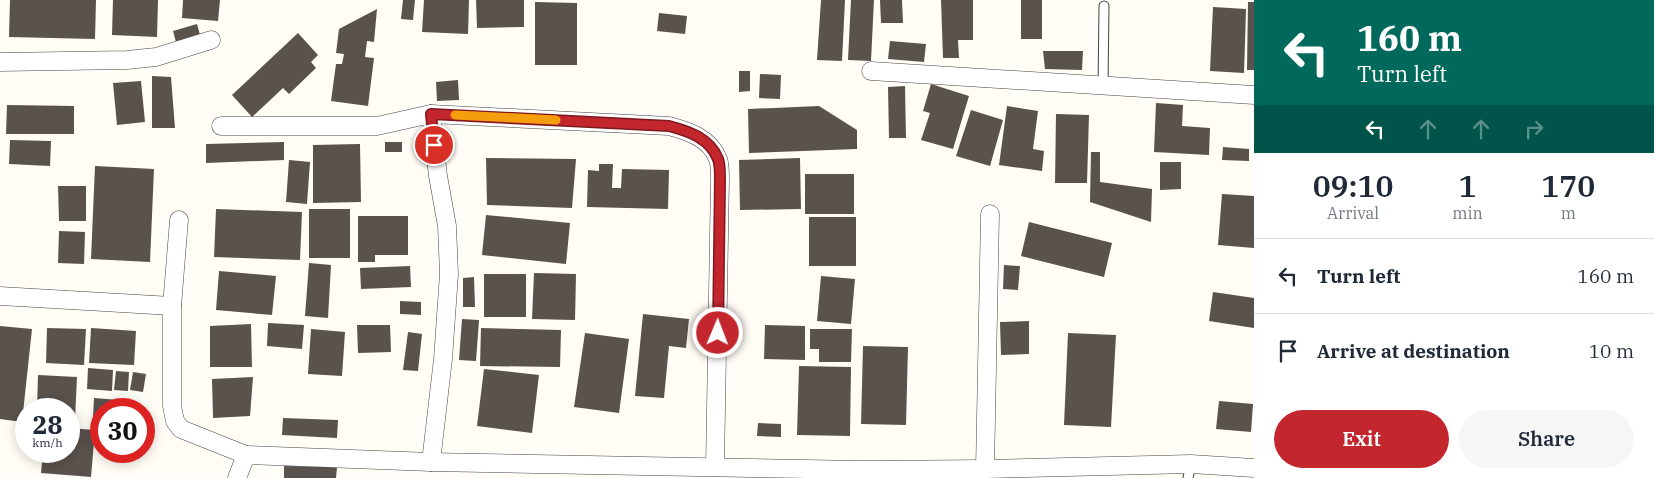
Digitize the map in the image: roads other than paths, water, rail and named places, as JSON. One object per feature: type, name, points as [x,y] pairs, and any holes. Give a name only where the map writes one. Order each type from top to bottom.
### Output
[{"type":"street","points":[[0,62],[127,60],[178,52],[211,40]]},
{"type":"street","points":[[871,70],[1254,95]]},
{"type":"street","points":[[431,114],[438,176],[447,226],[449,274],[443,359],[431,462]]},
{"type":"street","points":[[221,126],[377,126],[431,114],[669,126],[694,134],[709,146],[718,159],[720,179],[715,467]]},
{"type":"street","points":[[985,469],[990,214]]},
{"type":"street","points":[[179,220],[172,306],[172,406],[175,421],[181,429],[246,455],[431,462],[552,471],[715,467],[862,470],[1190,471],[1254,468]]},
{"type":"street","points":[[0,296],[172,306]]},
{"type":"street","points":[[237,478],[246,455]]},
{"type":"lane","points":[[1103,86],[1104,6]]}]
